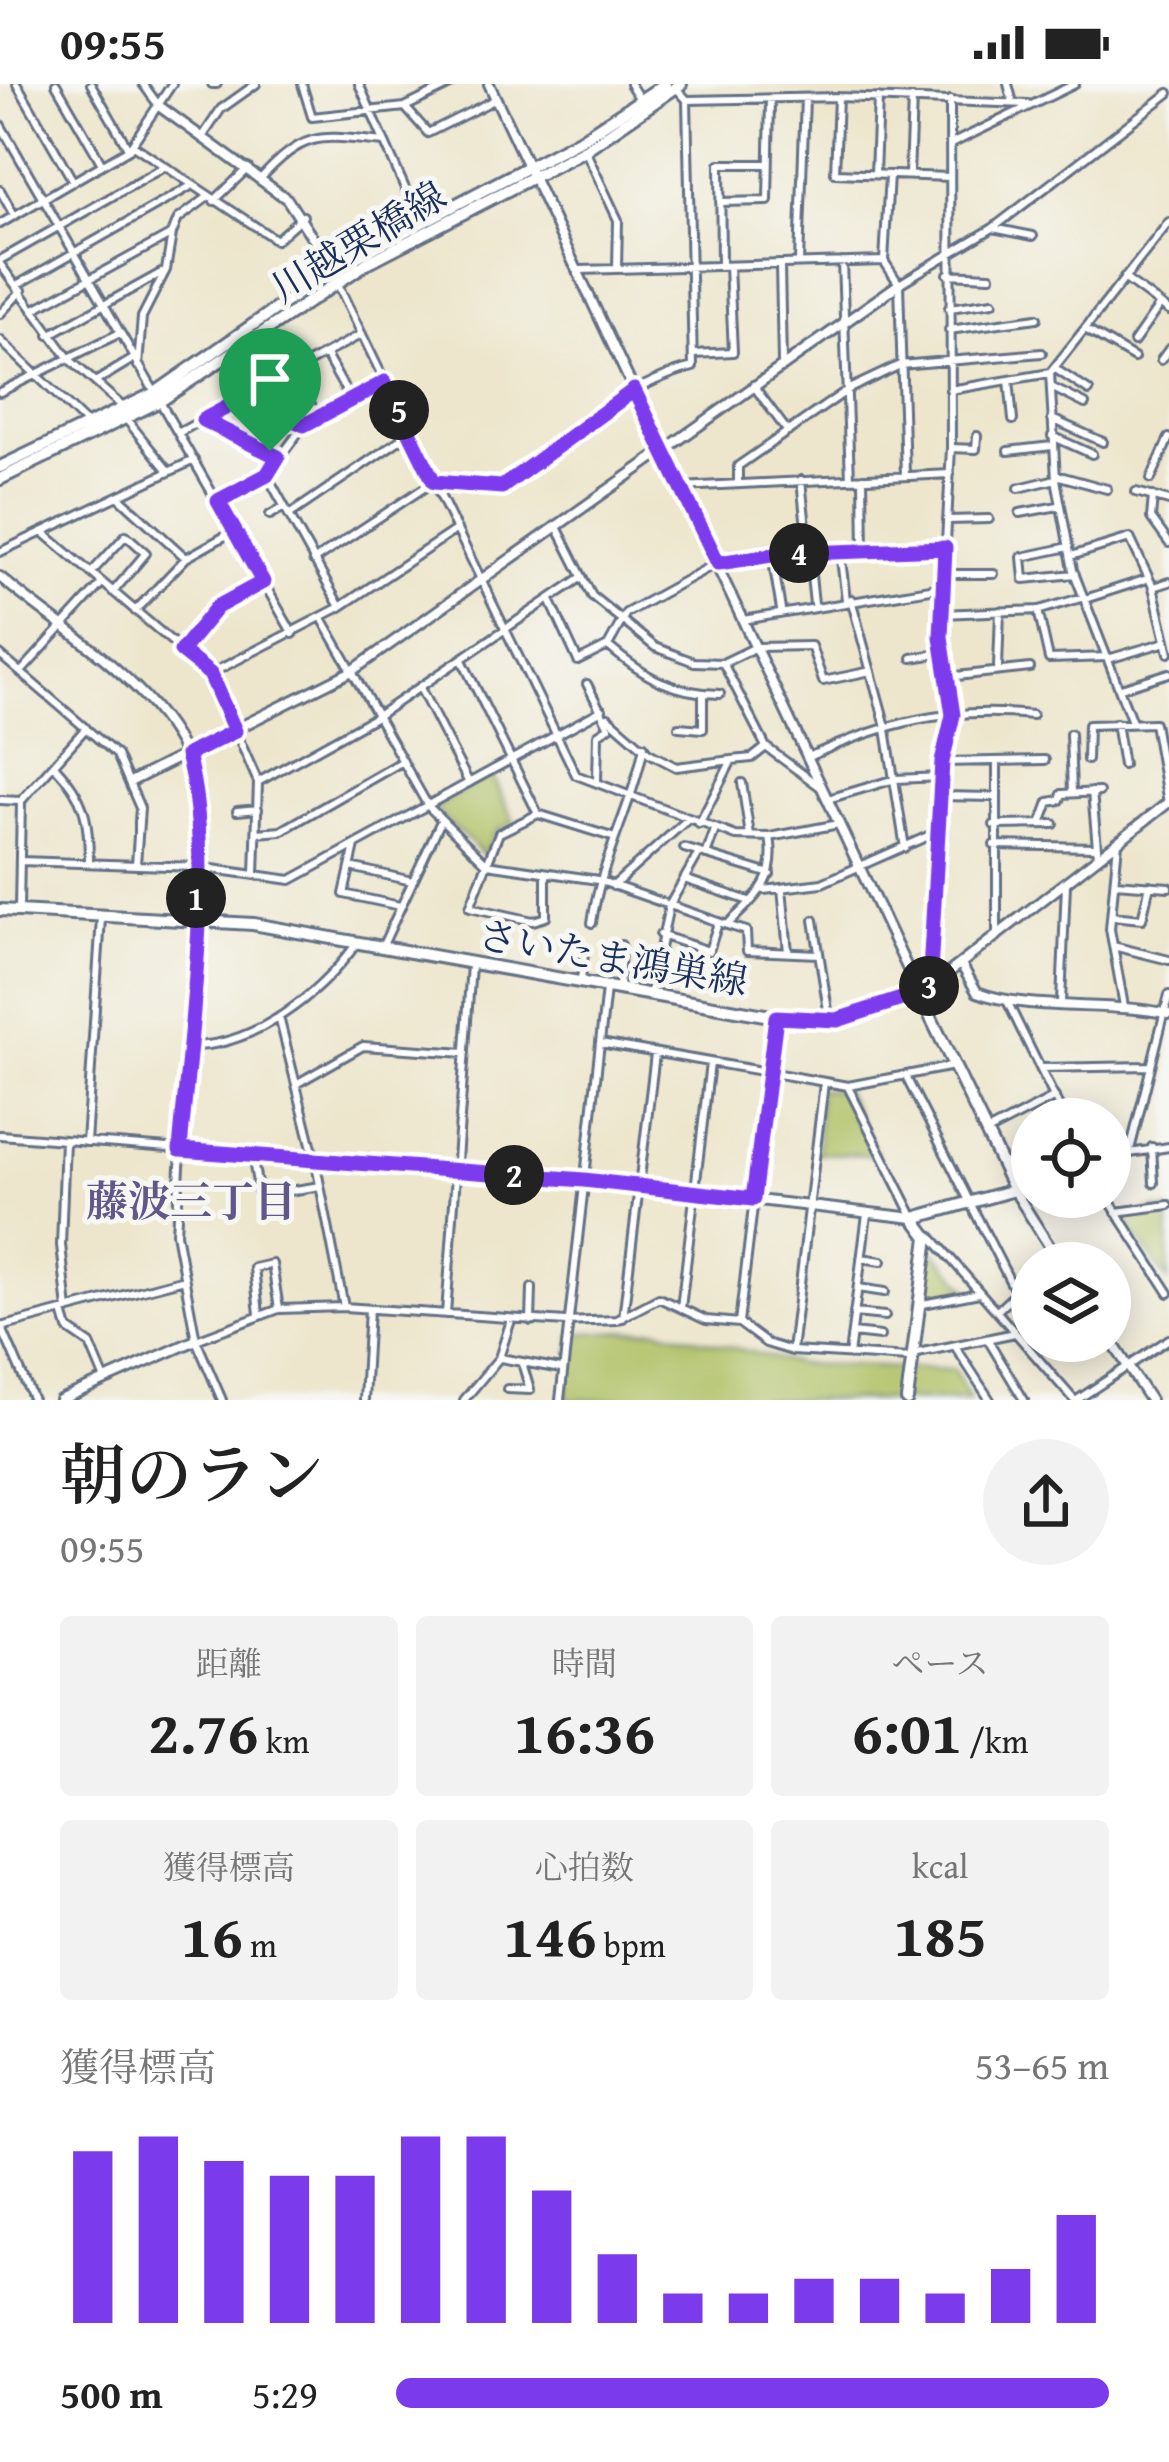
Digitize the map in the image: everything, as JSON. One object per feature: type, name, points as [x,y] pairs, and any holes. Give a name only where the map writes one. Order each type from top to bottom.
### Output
[{"type":"main road","name":"川越栗橋線","points":[[0,479],[248,345],[335,275],[532,172],[674,85]]},
{"type":"main road","name":"川越栗橋線","points":[[158,397],[419,220],[585,150],[674,85]]},
{"type":"main road","name":"川越栗橋線","points":[[0,467],[127,414]]},
{"type":"main road","name":"さいたま鴻巣線","points":[[0,910],[195,917],[776,1017],[830,1020],[925,992]]},
{"type":"main road","points":[[925,992],[954,1066],[1011,1184]]},
{"type":"main road","points":[[907,1400],[927,1232],[914,1218],[1011,1191]]},
{"type":"street","points":[[17,84],[73,181]]},
{"type":"street","points":[[56,84],[102,164]]},
{"type":"street","points":[[91,84],[131,147],[276,240],[303,216]]},
{"type":"street","points":[[143,84],[159,106],[262,177],[303,216],[576,775],[715,830],[770,837],[839,824]]},
{"type":"street","points":[[0,224],[131,147],[172,84]]},
{"type":"street","points":[[201,139],[221,109],[256,84]]},
{"type":"street","points":[[302,84],[311,117],[405,107],[452,84]]},
{"type":"street","points":[[359,84],[419,220]]},
{"type":"street","points":[[416,84],[422,98]]},
{"type":"street","points":[[489,84],[827,800],[925,992]]},
{"type":"street","points":[[630,84],[641,102]]},
{"type":"street","points":[[792,84],[794,99]]},
{"type":"street","points":[[821,84],[823,98]]},
{"type":"street","points":[[893,84],[895,98]]},
{"type":"street","points":[[928,84],[931,99]]},
{"type":"street","points":[[1008,84],[1012,104]]},
{"type":"street","points":[[1048,84],[1051,94]]},
{"type":"street","points":[[951,144],[1075,84]]},
{"type":"street","points":[[313,561],[434,482],[502,487],[634,390],[660,376],[693,368],[687,100],[674,85]]},
{"type":"street","points":[[132,781],[352,671],[782,364],[899,284],[993,228],[1169,93]]},
{"type":"street","points":[[838,97],[835,173],[950,177]]},
{"type":"street","points":[[687,100],[838,97],[1028,104]]},
{"type":"street","points":[[405,107],[428,133],[496,98]]},
{"type":"street","points":[[800,263],[805,98]]},
{"type":"street","points":[[875,174],[878,98]]},
{"type":"street","points":[[909,176],[912,99]]},
{"type":"street","points":[[720,202],[768,201],[770,100]]},
{"type":"street","points":[[925,992],[942,762],[953,715],[941,614],[951,448],[950,100]]},
{"type":"street","points":[[0,124],[293,634]]},
{"type":"street","points":[[262,177],[290,148],[316,135],[383,142]]},
{"type":"street","points":[[585,150],[619,220],[617,269]]},
{"type":"street","points":[[693,354],[733,352],[720,164],[768,164]]},
{"type":"street","points":[[164,166],[0,262],[70,361],[127,414],[169,472]]},
{"type":"street","points":[[136,362],[142,317],[166,270],[178,219],[248,168]]},
{"type":"street","points":[[889,175],[884,261],[899,284],[905,476]]},
{"type":"street","points":[[0,314],[21,287],[191,186]]},
{"type":"street","points":[[0,190],[14,215]]},
{"type":"street","points":[[1132,722],[1075,574],[1059,506],[1050,387],[1052,371],[1169,222]]},
{"type":"street","points":[[993,228],[1033,236]]},
{"type":"street","points":[[33,310],[172,234]]},
{"type":"street","points":[[580,270],[884,261]]},
{"type":"street","points":[[842,262],[850,478]]},
{"type":"street","points":[[780,264],[782,364]]},
{"type":"street","points":[[50,335],[166,270]]},
{"type":"street","points":[[948,274],[990,276]]},
{"type":"street","points":[[1124,278],[1169,311]]},
{"type":"street","points":[[948,308],[993,302]]},
{"type":"street","points":[[1134,342],[1160,304]]},
{"type":"street","points":[[949,330],[1037,318]]},
{"type":"street","points":[[1084,328],[1134,358]]},
{"type":"street","points":[[0,392],[120,333]]},
{"type":"street","points":[[178,434],[362,334]]},
{"type":"street","points":[[0,340],[91,428]]},
{"type":"street","points":[[248,345],[269,385]]},
{"type":"street","points":[[1161,361],[1169,349]]},
{"type":"street","points":[[738,483],[738,466],[849,389],[900,365],[1042,352]]},
{"type":"street","points":[[325,354],[351,400]]},
{"type":"street","points":[[95,382],[136,362]]},
{"type":"street","points":[[950,390],[1052,371],[1089,391]]},
{"type":"street","points":[[293,372],[318,418]]},
{"type":"street","points":[[1010,380],[1013,420]]},
{"type":"street","points":[[218,501],[267,475],[304,425],[385,382]]},
{"type":"street","points":[[753,385],[788,432]]},
{"type":"street","points":[[1050,387],[1085,404]]},
{"type":"street","points":[[246,397],[304,425]]},
{"type":"street","points":[[1052,419],[1103,442]]},
{"type":"street","points":[[203,420],[278,457]]},
{"type":"street","points":[[270,515],[286,511],[410,433]]},
{"type":"street","points":[[951,448],[976,449],[976,436]]},
{"type":"street","points":[[1151,479],[1169,438]]},
{"type":"street","points":[[1008,451],[1052,441],[1093,454]]},
{"type":"street","points":[[0,552],[194,460]]},
{"type":"street","points":[[1159,461],[1169,465]]},
{"type":"street","points":[[680,487],[950,474]]},
{"type":"street","points":[[267,475],[340,608]]},
{"type":"street","points":[[1019,488],[1056,477],[1107,489]]},
{"type":"street","points":[[863,478],[864,550]]},
{"type":"street","points":[[801,480],[814,604]]},
{"type":"street","points":[[1136,492],[1169,502]]},
{"type":"street","points":[[118,496],[186,558]]},
{"type":"street","points":[[1154,496],[1151,518],[1168,539]]},
{"type":"street","points":[[1020,513],[1059,506]]},
{"type":"street","points":[[946,520],[989,519]]},
{"type":"street","points":[[556,525],[592,596],[655,646],[694,662],[723,663],[756,647],[811,646],[823,681],[871,671]]},
{"type":"street","points":[[210,674],[340,608],[458,528]]},
{"type":"street","points":[[136,611],[186,558],[235,530]]},
{"type":"street","points":[[43,532],[210,674],[258,782],[255,874]]},
{"type":"street","points":[[91,573],[126,535],[146,553],[113,592]]},
{"type":"street","points":[[1075,574],[1024,579],[1022,557],[1130,538],[1145,580],[1153,587],[1169,653]]},
{"type":"street","points":[[551,602],[578,661],[608,646],[622,620],[718,563],[809,552],[945,548]]},
{"type":"street","points":[[840,551],[884,723],[905,848]]},
{"type":"street","points":[[772,555],[781,612]]},
{"type":"street","points":[[943,574],[994,574]]},
{"type":"street","points":[[0,577],[160,713],[187,755],[198,799],[198,866],[176,1233],[181,1280],[196,1340],[222,1400]]},
{"type":"street","points":[[258,782],[377,716],[582,577]]},
{"type":"street","points":[[941,614],[1038,610],[1145,580]]},
{"type":"street","points":[[181,651],[217,607],[263,582]]},
{"type":"street","points":[[1153,587],[1169,582]]},
{"type":"street","points":[[21,673],[102,583]]},
{"type":"street","points":[[743,620],[814,604],[942,587]]},
{"type":"street","points":[[998,668],[1000,610]]},
{"type":"street","points":[[1038,610],[1049,658],[1108,658],[1166,642]]},
{"type":"street","points":[[322,617],[428,806],[440,823],[487,864],[598,880],[746,931],[747,951],[819,954]]},
{"type":"street","points":[[608,646],[641,675],[688,695],[720,694]]},
{"type":"street","points":[[912,658],[943,652]]},
{"type":"street","points":[[0,655],[117,754],[140,808],[136,865]]},
{"type":"street","points":[[462,660],[538,814]]},
{"type":"street","points":[[723,663],[766,747],[822,788]]},
{"type":"street","points":[[947,677],[1030,668]]},
{"type":"street","points":[[1120,688],[1169,673]]},
{"type":"street","points":[[587,684],[609,727],[598,734],[597,784]]},
{"type":"street","points":[[420,688],[469,783]]},
{"type":"street","points":[[679,727],[703,729],[703,694]]},
{"type":"street","points":[[605,714],[676,766],[752,758],[766,747]]},
{"type":"street","points":[[20,861],[198,866],[291,880],[512,758],[605,714]]},
{"type":"street","points":[[808,758],[884,723],[953,715],[1032,715]]},
{"type":"street","points":[[1116,723],[1123,765]]},
{"type":"street","points":[[925,992],[1168,802],[1154,723],[1088,724],[1088,760]]},
{"type":"street","points":[[19,911],[21,801],[86,728]]},
{"type":"street","points":[[1070,734],[1072,793]]},
{"type":"street","points":[[592,923],[598,880],[632,797],[644,746]]},
{"type":"street","points":[[699,824],[732,760]]},
{"type":"street","points":[[942,762],[1045,760]]},
{"type":"street","points":[[257,833],[281,831],[403,761]]},
{"type":"street","points":[[997,761],[997,938]]},
{"type":"street","points":[[55,766],[79,792],[89,815],[88,863]]},
{"type":"street","points":[[827,800],[895,779],[941,777]]},
{"type":"street","points":[[742,783],[750,836]]},
{"type":"street","points":[[1041,824],[1049,802],[1072,793],[1095,792],[1097,853]]},
{"type":"street","points":[[941,796],[994,797]]},
{"type":"street","points":[[0,800],[21,801]]},
{"type":"street","points":[[237,811],[258,809]]},
{"type":"street","points":[[546,874],[549,912],[532,921],[470,907],[499,833],[538,814],[615,838]]},
{"type":"street","points":[[613,886],[688,820]]},
{"type":"street","points":[[382,947],[440,823]]},
{"type":"street","points":[[994,825],[1054,824]]},
{"type":"street","points":[[650,995],[670,906],[715,830]]},
{"type":"street","points":[[764,890],[822,883],[937,832]]},
{"type":"street","points":[[660,935],[709,951],[723,924],[764,890],[775,863],[770,837]]},
{"type":"street","points":[[1118,842],[1112,916],[1124,1006]]},
{"type":"street","points":[[994,845],[1097,853]]},
{"type":"street","points":[[355,846],[344,894],[400,906]]},
{"type":"street","points":[[684,848],[770,874]]},
{"type":"street","points":[[352,867],[412,881]]},
{"type":"street","points":[[684,879],[751,902]]},
{"type":"street","points":[[1115,883],[1169,887]]},
{"type":"street","points":[[1060,1001],[1066,884]]},
{"type":"street","points":[[1112,916],[1142,920],[1150,885]]},
{"type":"street","points":[[782,888],[788,952]]},
{"type":"street","points":[[86,1142],[101,914]]},
{"type":"street","points":[[814,920],[830,1020]]},
{"type":"street","points":[[188,1046],[214,1047],[278,1017],[340,966],[357,944]]},
{"type":"street","points":[[560,1400],[600,1043],[621,945]]},
{"type":"street","points":[[1117,947],[1169,960]]},
{"type":"street","points":[[581,984],[584,953]]},
{"type":"street","points":[[446,1314],[471,962]]},
{"type":"street","points":[[962,966],[976,992],[1008,1003],[1060,1001],[1167,1013]]},
{"type":"street","points":[[1131,1146],[1169,995]]},
{"type":"street","points":[[986,1132],[1055,1097],[1008,1003]]},
{"type":"street","points":[[278,1017],[315,1160],[344,1306]]},
{"type":"street","points":[[739,1323],[776,1017]]},
{"type":"street","points":[[600,1043],[848,1086],[954,1066]]},
{"type":"street","points":[[296,1084],[363,1046],[465,1053]]},
{"type":"street","points":[[623,1318],[655,1053]]},
{"type":"street","points":[[681,1308],[710,1064]]},
{"type":"street","points":[[1040,1068],[1150,1066]]},
{"type":"street","points":[[906,1077],[967,1205],[1016,1293],[997,1311]]},
{"type":"street","points":[[792,1351],[824,1083]]},
{"type":"street","points":[[848,1086],[914,1218]]},
{"type":"street","points":[[0,1136],[584,1180],[914,1218]]},
{"type":"street","points":[[65,1140],[61,1245],[65,1311],[68,1329],[90,1344],[105,1380]]},
{"type":"street","points":[[1152,1147],[1154,1183]]},
{"type":"street","points":[[1131,1150],[1169,1147]]},
{"type":"street","points":[[252,1155],[262,1211]]},
{"type":"street","points":[[260,1196],[320,1186]]},
{"type":"street","points":[[1131,1210],[1169,1205]]},
{"type":"street","points":[[849,1355],[867,1214]]},
{"type":"street","points":[[1121,1218],[1168,1290]]},
{"type":"street","points":[[927,1232],[1011,1328]]},
{"type":"street","points":[[861,1258],[882,1261]]},
{"type":"street","points":[[259,1314],[254,1268],[272,1264],[279,1309]]},
{"type":"street","points":[[33,1400],[0,1326],[181,1280]]},
{"type":"street","points":[[531,1321],[532,1288]]},
{"type":"street","points":[[857,1288],[886,1292]]},
{"type":"street","points":[[916,1306],[979,1293]]},
{"type":"street","points":[[61,1400],[279,1309],[344,1306],[566,1322],[623,1318],[658,1298],[706,1320],[739,1323],[766,1343],[792,1351],[849,1355],[910,1356],[1011,1334]]},
{"type":"street","points":[[364,1400],[369,1309]]},
{"type":"street","points":[[854,1312],[885,1316]]},
{"type":"street","points":[[464,1400],[499,1358],[511,1320]]},
{"type":"street","points":[[852,1333],[880,1336]]},
{"type":"street","points":[[1041,1362],[1075,1400],[1169,1339]]},
{"type":"street","points":[[988,1340],[1024,1400]]},
{"type":"street","points":[[955,1346],[990,1400]]},
{"type":"street","points":[[499,1358],[523,1366],[561,1369]]},
{"type":"street","points":[[1125,1362],[1150,1400]]},
{"type":"street","points":[[507,1389],[530,1390],[523,1366]]},
{"type":"green space","points":[[491,774],[514,822],[496,831],[484,855],[434,809]]},
{"type":"green space","points":[[819,1089],[845,1091],[877,1155],[818,1153]]},
{"type":"green space","points":[[1155,1208],[1169,1211],[1168,1281],[1124,1219]]},
{"type":"green space","points":[[928,1244],[969,1290],[918,1301]]},
{"type":"green space","points":[[657,1329],[799,1364],[954,1370],[970,1400],[566,1400],[572,1334]]},
{"type":"district","name":"藤波三丁目","points":[[191,1200]]},
{"type":"route","points":[[385,382],[434,482],[502,487],[634,390],[718,563],[779,554],[945,548],[941,637],[953,715],[942,762],[929,990],[837,1020],[776,1017],[753,1199],[584,1180],[180,1150],[198,866],[198,799],[187,755],[235,731],[210,674],[181,651],[217,607],[263,582],[218,501],[267,475],[278,457],[270,451],[203,420],[246,397],[304,425],[385,382]]}]
